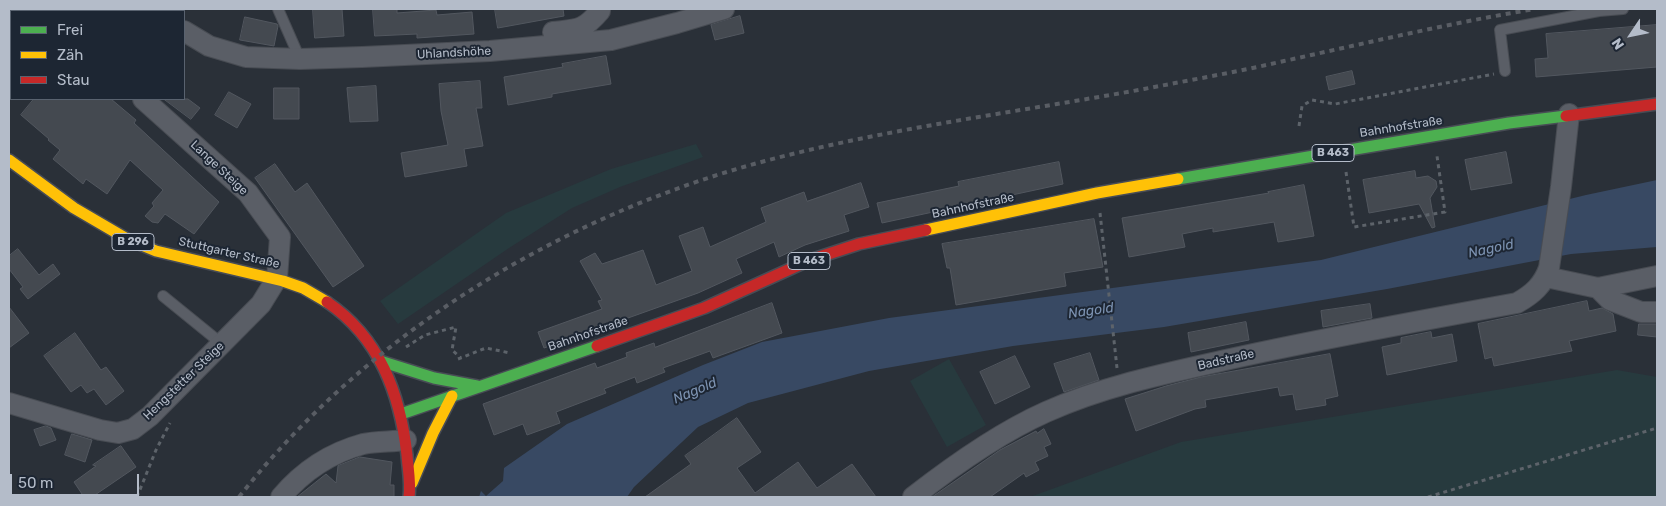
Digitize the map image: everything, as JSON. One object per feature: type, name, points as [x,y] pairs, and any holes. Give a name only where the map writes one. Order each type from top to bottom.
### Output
[{"type":"main road","name":"Bahnhofstraße","points":[[401,414],[704,308],[810,260],[860,244],[1097,193],[1569,114],[1657,104]]},
{"type":"main road","name":"Stuttgarter Straße","points":[[9,160],[45,188],[126,239],[157,251],[277,278],[304,288],[332,305],[354,327],[380,361],[394,390],[401,414]]},
{"type":"main road","points":[[380,361],[424,376],[478,386]]},
{"type":"main road","points":[[411,485],[433,433],[452,396]]},
{"type":"main road","name":"B 296","points":[[401,414],[411,485],[409,497]]},
{"type":"street","points":[[490,51],[498,40],[578,29],[589,24],[600,9]]},
{"type":"street","name":"Uhlandshöhe","points":[[185,32],[209,46],[246,56],[300,59],[490,51],[610,40],[724,9]]},
{"type":"street","name":"Lange Steige","points":[[144,100],[248,193],[280,237],[277,278]]},
{"type":"street","points":[[1569,114],[1561,187],[1547,273],[1598,288],[1657,276]]},
{"type":"street","name":"Badstraße","points":[[913,497],[1003,434],[1046,412],[1120,385],[1284,347],[1517,303],[1530,296],[1539,288],[1547,273]]},
{"type":"street","name":"Hengstetter Steige","points":[[9,403],[100,430],[118,433],[133,429],[150,416],[261,304],[277,278]]},
{"type":"street","points":[[1598,288],[1610,300],[1641,312],[1657,312]]},
{"type":"street","points":[[282,497],[289,488],[314,466],[333,455],[364,444],[406,440]]},
{"type":"lane","points":[[278,9],[300,59]]},
{"type":"lane","points":[[1505,72],[1500,30],[1599,11],[1623,9]]},
{"type":"lane","points":[[163,296],[222,344]]},
{"type":"path","points":[[1299,126],[1302,106],[1312,100],[1335,104],[1505,72]]},
{"type":"path","points":[[1343,152],[1354,227],[1445,212],[1434,136]]},
{"type":"path","points":[[1097,193],[1120,385]]},
{"type":"path","points":[[403,349],[425,335],[456,327],[452,350],[461,359]]},
{"type":"path","points":[[454,360],[461,359],[486,348],[527,356],[533,367]]},
{"type":"path","points":[[137,497],[156,450],[173,418]]},
{"type":"path","points":[[1428,497],[1657,428]]},
{"type":"green space","points":[[696,144],[703,157],[620,187],[572,208],[509,248],[398,324],[380,301],[506,213],[611,169]]},
{"type":"green space","points":[[949,359],[986,425],[947,447],[910,381]]},
{"type":"green space","points":[[1617,370],[1657,377],[1657,497],[1030,497],[1181,442]]},
{"type":"water","name":"Nagold","points":[[1657,180],[1657,247],[1571,254],[1387,289],[1164,327],[1013,346],[869,371],[748,403],[698,427],[634,487],[627,497],[479,497],[481,491],[486,496],[503,481],[504,468],[567,424],[703,365],[762,342],[889,318],[1321,260],[1586,195]]},
{"type":"building","points":[[313,9],[342,9],[344,36],[315,38]]},
{"type":"building","points":[[373,9],[397,9],[397,13],[436,10],[437,15],[472,12],[474,34],[417,38],[417,34],[375,36]]},
{"type":"building","points":[[495,9],[563,9],[564,16],[498,28]]},
{"type":"building","points":[[740,16],[744,33],[715,40],[711,25]]},
{"type":"building","points":[[245,17],[277,24],[274,46],[240,40]]},
{"type":"building","points":[[1657,25],[1657,67],[1536,77],[1535,59],[1548,58],[1546,34]]},
{"type":"building","points":[[606,56],[611,84],[552,94],[552,97],[508,105],[504,77],[563,67],[562,64]]},
{"type":"building","points":[[1352,71],[1355,84],[1329,90],[1326,77]]},
{"type":"building","points":[[480,81],[482,108],[476,108],[483,146],[464,149],[467,166],[405,177],[401,153],[448,145],[441,111],[439,84]]},
{"type":"building","points":[[376,86],[378,121],[350,122],[347,88]]},
{"type":"building","points":[[274,88],[299,88],[299,119],[274,119]]},
{"type":"building","points":[[229,92],[251,104],[237,128],[215,115]]},
{"type":"building","points":[[188,99],[200,108],[191,119],[165,100]]},
{"type":"building","points":[[33,100],[112,100],[136,120],[134,123],[219,202],[194,234],[165,214],[158,223],[152,222],[145,216],[154,206],[152,203],[163,190],[130,160],[107,194],[86,179],[83,184],[53,159],[60,150],[21,115]]},
{"type":"building","points":[[1506,152],[1512,183],[1471,190],[1465,160]]},
{"type":"building","points":[[1059,162],[1063,184],[882,223],[877,203],[959,186],[958,182]]},
{"type":"building","points":[[275,164],[295,192],[307,183],[364,266],[333,287],[255,178]]},
{"type":"building","points":[[1415,171],[1416,178],[1428,176],[1436,181],[1437,187],[1430,198],[1435,227],[1432,228],[1419,204],[1369,213],[1363,180]]},
{"type":"building","points":[[861,183],[869,207],[844,215],[849,231],[805,245],[779,257],[774,242],[736,259],[742,273],[698,293],[544,348],[538,332],[602,309],[598,301],[602,300],[580,261],[595,253],[602,264],[643,250],[656,285],[692,271],[679,236],[703,227],[710,247],[766,222],[761,208],[804,192],[807,201]]},
{"type":"building","points":[[1304,185],[1314,236],[1278,242],[1274,222],[1213,232],[1213,228],[1182,234],[1185,247],[1129,257],[1122,218],[1269,193]]},
{"type":"building","points":[[1094,219],[1103,267],[1064,273],[1066,286],[956,305],[950,268],[947,268],[942,244]]},
{"type":"building","points":[[18,249],[39,275],[53,264],[60,274],[28,299],[20,289],[23,287],[9,269],[9,256]]},
{"type":"building","points":[[1587,301],[1589,311],[1602,308],[1613,314],[1616,331],[1569,341],[1572,351],[1494,366],[1492,357],[1485,359],[1478,324]]},
{"type":"building","points":[[772,303],[782,333],[713,358],[710,351],[663,368],[665,372],[637,383],[635,377],[604,389],[606,393],[556,412],[560,423],[527,435],[523,424],[494,435],[483,404],[595,363],[597,368],[627,357],[626,353],[654,343],[655,347]]},
{"type":"building","points":[[1370,304],[1372,318],[1323,327],[1321,311]]},
{"type":"building","points":[[9,307],[29,333],[9,348]]},
{"type":"building","points":[[1246,322],[1249,340],[1191,352],[1188,333]]},
{"type":"building","points":[[1639,324],[1657,324],[1657,337],[1638,335]]},
{"type":"building","points":[[1431,332],[1432,338],[1452,334],[1457,361],[1387,375],[1382,347],[1401,343],[1401,338]]},
{"type":"building","points":[[75,333],[101,370],[106,367],[124,391],[106,405],[94,389],[87,393],[81,385],[71,392],[44,356]]},
{"type":"building","points":[[1090,353],[1099,380],[1064,392],[1054,364]]},
{"type":"building","points":[[1330,354],[1338,396],[1325,399],[1326,405],[1296,410],[1293,394],[1280,396],[1278,387],[1205,400],[1206,407],[1195,409],[1136,431],[1125,399],[1201,377]]},
{"type":"building","points":[[1015,356],[1030,387],[995,404],[980,372]]},
{"type":"building","points":[[737,418],[761,452],[737,468],[755,493],[798,462],[817,488],[852,464],[876,497],[645,497],[691,464],[685,456]]},
{"type":"building","points":[[46,426],[51,428],[56,440],[40,446],[34,430]]},
{"type":"building","points":[[1044,429],[1051,444],[1044,447],[1048,456],[1035,462],[1039,470],[1026,477],[1024,473],[990,497],[932,497],[1000,450],[1036,431],[1037,433]]},
{"type":"building","points":[[72,434],[92,440],[85,462],[65,455]]},
{"type":"building","points":[[121,446],[136,467],[92,497],[84,497],[74,482],[96,466],[93,465]]},
{"type":"building","points":[[360,457],[392,462],[390,485],[394,485],[394,497],[297,497],[326,474],[336,483],[338,466]]},
{"type":"railway","points":[[239,497],[291,437],[348,382],[409,332],[475,287],[544,248],[616,213],[690,184],[765,161],[859,139],[1214,76],[1440,27],[1535,9]]},
{"type":"traffic: fast","points":[[1178,179],[1509,123],[1566,116]]},
{"type":"traffic: fast","points":[[401,414],[597,346]]},
{"type":"traffic: fast","points":[[380,361],[434,378],[477,386]]},
{"type":"traffic: slow","points":[[9,160],[74,208],[127,239],[156,251],[283,281],[303,288],[327,302]]},
{"type":"traffic: slow","points":[[926,230],[1097,193],[1178,179]]},
{"type":"traffic: slow","points":[[412,483],[433,433],[452,396]]},
{"type":"traffic: jam","points":[[1566,116],[1657,104]]},
{"type":"traffic: jam","points":[[597,346],[704,308],[810,260],[859,244],[926,230]]},
{"type":"traffic: jam","points":[[327,302],[345,316],[374,350],[393,389],[404,432],[410,486],[409,497]]}]
